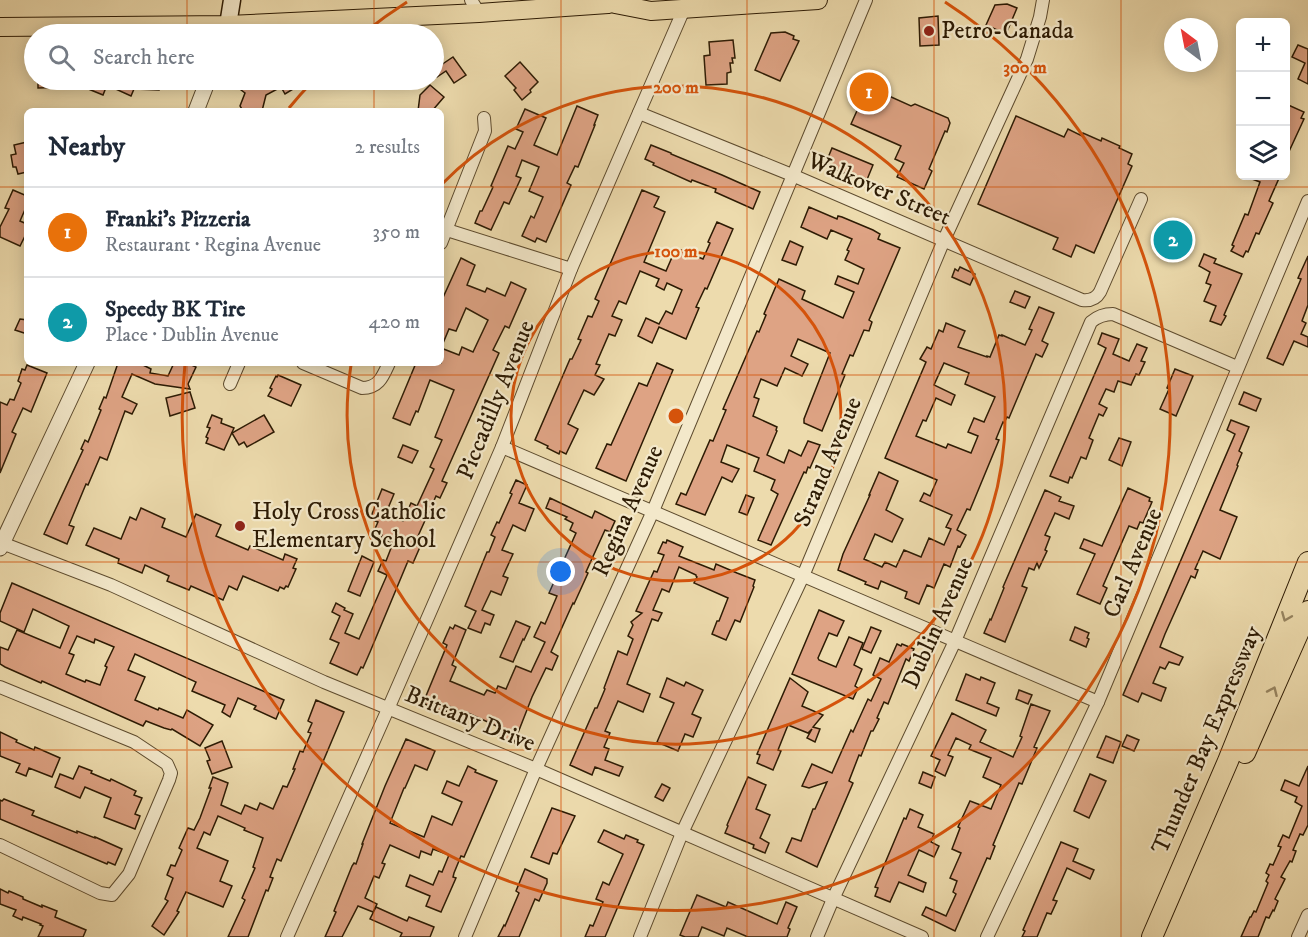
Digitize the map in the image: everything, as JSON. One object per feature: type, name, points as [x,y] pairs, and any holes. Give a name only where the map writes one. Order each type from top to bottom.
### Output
[{"type":"highway","name":"Thunder Bay Expressway","points":[[1152,937],[1228,761],[1308,562]]},
{"type":"highway","name":"Thunder Bay Expressway","points":[[1166,937],[1308,611]]},
{"type":"main road","points":[[228,24],[232,0]]},
{"type":"main road","points":[[292,24],[475,7],[614,2],[651,11],[818,0]]},
{"type":"main road","points":[[0,27],[24,27]]},
{"type":"street","name":"Regina Avenue","points":[[465,937],[536,768],[653,511],[866,0]]},
{"type":"street","name":"Strand Avenue","points":[[640,937],[682,833],[803,576],[944,240],[1027,59],[1043,0]]},
{"type":"street","name":"Piccadilly Avenue","points":[[287,937],[502,447],[571,269],[684,9]]},
{"type":"street","points":[[197,108],[204,90]]},
{"type":"street","name":"Walkover Street","points":[[639,113],[792,175],[1082,300],[1093,299],[1100,292],[1141,199]]},
{"type":"street","points":[[444,236],[485,131],[484,118]]},
{"type":"street","name":"Carl Avenue","points":[[987,937],[1098,702],[1308,201]]},
{"type":"street","points":[[447,230],[571,269]]},
{"type":"street","name":"Dublin Avenue","points":[[817,937],[832,899],[955,641],[1091,322],[1096,317],[1113,314],[1237,367]]},
{"type":"street","points":[[1,545],[86,366]]},
{"type":"street","points":[[230,384],[238,366]]},
{"type":"street","points":[[310,366],[369,388],[379,382],[387,366]]},
{"type":"street","points":[[502,447],[1098,702]]},
{"type":"street","name":"Brittany Drive","points":[[1,545],[111,585],[324,682],[536,768],[922,937]]},
{"type":"street","points":[[0,687],[134,742],[167,764],[171,773],[129,873],[112,895],[100,893],[0,844]]},
{"type":"street","points":[[1298,937],[1308,915]]},
{"type":"building","points":[[1007,4],[1017,8],[1006,34],[986,25],[995,5]]},
{"type":"building","name":"Petro-Canada","points":[[938,16],[939,45],[920,46],[919,18]]},
{"type":"building","points":[[785,32],[799,41],[780,81],[755,70],[771,33]]},
{"type":"building","points":[[733,40],[735,58],[732,58],[733,63],[730,63],[731,72],[727,73],[727,84],[706,85],[704,56],[710,55],[709,42]]},
{"type":"building","points":[[1298,45],[1308,49],[1308,84],[1298,79],[1305,63],[1292,57]]},
{"type":"building","points":[[453,57],[466,75],[454,83],[446,71],[444,72],[444,63]]},
{"type":"building","points":[[520,62],[538,82],[522,100],[514,90],[516,88],[505,76]]},
{"type":"building","points":[[869,87],[911,106],[915,104],[948,118],[950,123],[947,132],[945,131],[929,169],[932,171],[924,189],[897,177],[904,163],[895,159],[901,146],[851,124],[860,104],[857,103],[863,90]]},
{"type":"building","points":[[91,90],[105,90],[103,95]]},
{"type":"building","points":[[118,90],[134,90],[131,96]]},
{"type":"building","points":[[241,90],[275,90],[266,95],[263,108],[241,108],[245,93]]},
{"type":"building","points":[[425,90],[436,90],[444,97],[435,108],[418,108],[420,95]]},
{"type":"building","points":[[577,106],[598,115],[578,167],[575,166],[567,183],[571,185],[546,242],[537,238],[535,242],[522,236],[531,216],[534,218],[543,197],[529,191],[539,167],[522,160],[516,176],[521,178],[509,204],[504,202],[491,230],[475,223],[493,187],[491,186],[508,146],[515,149],[523,132],[516,129],[525,109],[546,118],[534,145],[557,155]]},
{"type":"building","points":[[1290,106],[1304,112],[1301,118],[1304,119],[1290,149]]},
{"type":"building","points":[[1016,116],[1064,137],[1068,129],[1082,136],[1083,133],[1101,141],[1102,138],[1132,154],[1128,164],[1132,166],[1094,253],[1076,245],[1071,257],[1053,249],[1058,238],[978,204]]},
{"type":"building","points":[[24,143],[24,173],[18,174],[16,167],[13,167],[11,155],[16,154],[14,145]]},
{"type":"building","points":[[651,145],[760,192],[753,209],[715,192],[716,189],[692,180],[691,182],[653,165],[654,163],[645,159]]},
{"type":"building","points":[[832,148],[873,165],[866,182],[825,165]]},
{"type":"building","points":[[1255,180],[1278,180],[1269,201],[1273,203],[1259,234],[1256,233],[1248,252],[1246,251],[1243,257],[1231,251],[1234,246],[1232,245],[1245,214],[1248,215],[1260,182]]},
{"type":"building","points":[[13,190],[24,195],[24,212],[20,221],[24,223],[24,238],[20,246],[0,237],[0,227],[9,209],[5,208]]},
{"type":"building","points":[[642,190],[659,197],[654,207],[665,212],[644,262],[666,271],[676,248],[703,259],[717,222],[733,229],[707,289],[705,288],[696,307],[699,308],[686,339],[659,327],[652,343],[638,336],[646,318],[659,324],[666,311],[672,314],[682,290],[667,283],[664,290],[656,286],[659,279],[640,271],[626,304],[619,301],[612,316],[622,320],[615,336],[609,334],[596,364],[600,365],[595,375],[604,379],[594,395],[584,390],[568,424],[578,429],[566,454],[560,451],[559,454],[535,440],[570,359],[581,340],[578,339],[588,316],[592,317],[599,301],[595,299]]},
{"type":"building","points":[[809,207],[837,219],[838,216],[842,217],[873,230],[880,234],[878,239],[900,248],[869,320],[872,322],[869,331],[864,330],[853,356],[850,355],[842,374],[845,375],[822,431],[804,423],[804,419],[830,353],[798,339],[791,356],[808,364],[802,376],[785,368],[777,386],[761,379],[754,397],[759,399],[753,416],[777,427],[767,455],[784,463],[789,450],[801,456],[808,441],[820,445],[810,468],[808,467],[806,473],[804,472],[771,545],[758,540],[778,494],[771,490],[775,480],[754,471],[759,458],[727,445],[721,462],[739,469],[732,482],[722,477],[705,515],[676,504],[681,493],[686,495],[710,440],[713,441],[726,410],[723,409],[757,331],[759,332],[779,279],[805,291],[802,299],[843,318],[854,292],[835,284],[838,276],[858,284],[864,269],[845,260],[852,239],[831,230],[827,239],[801,227]]},
{"type":"building","points":[[1171,219],[1190,228],[1176,261],[1157,252]]},
{"type":"building","points":[[790,241],[803,247],[796,265],[782,260]]},
{"type":"building","points":[[1204,254],[1216,259],[1214,263],[1242,274],[1221,325],[1210,321],[1216,306],[1204,301],[1211,285],[1206,283],[1210,272],[1199,266]]},
{"type":"building","points":[[1308,256],[1308,305],[1302,321],[1306,323],[1301,334],[1308,337],[1308,347],[1294,341],[1283,365],[1267,358],[1301,279],[1298,278]]},
{"type":"building","points":[[461,258],[475,265],[467,285],[485,292],[487,288],[505,296],[511,282],[526,289],[509,328],[505,326],[493,350],[499,353],[442,481],[447,483],[440,498],[436,496],[414,545],[420,547],[413,563],[408,561],[363,668],[361,667],[357,675],[330,663],[339,643],[330,639],[340,616],[332,612],[336,603],[353,614],[345,633],[359,639],[387,575],[378,571],[383,560],[386,561],[393,543],[381,538],[382,535],[374,531],[378,522],[370,519],[382,489],[394,494],[386,513],[403,521],[411,503],[417,506],[434,469],[430,467],[442,440],[435,437],[454,390],[430,380],[418,412],[416,411],[410,425],[393,418],[415,366],[444,366],[444,349],[459,355],[462,347],[473,352],[488,320],[466,308],[456,331],[449,329],[444,341],[444,295]]},
{"type":"building","points":[[960,267],[975,274],[970,285],[952,277],[955,269],[958,271]]},
{"type":"building","points":[[1015,291],[1030,297],[1025,308],[1010,302]]},
{"type":"building","points":[[1039,307],[1054,313],[1042,341],[1048,344],[1042,357],[1036,354],[1009,418],[1007,417],[1003,422],[996,439],[999,440],[970,510],[967,509],[957,530],[966,535],[960,547],[958,546],[950,567],[944,564],[934,588],[927,585],[919,604],[905,598],[907,592],[881,581],[878,589],[838,570],[879,472],[898,481],[886,510],[903,519],[892,542],[875,534],[864,559],[882,567],[885,562],[896,567],[904,550],[921,557],[929,538],[944,545],[951,529],[946,527],[952,515],[920,501],[924,493],[930,496],[937,480],[885,458],[926,362],[920,359],[927,347],[931,349],[939,330],[943,332],[946,323],[965,331],[958,347],[990,357],[999,335],[1025,345],[1032,330],[1029,329]],"holes":[[[944,363],[969,373],[965,384],[995,397],[984,422],[974,418],[968,432],[978,436],[971,453],[948,444],[946,448],[916,436],[923,420],[926,421],[936,398],[951,405],[955,395],[934,385]]]},
{"type":"building","points":[[20,319],[24,320],[24,333],[15,330]]},
{"type":"building","points":[[1102,333],[1119,339],[1113,354],[1129,361],[1137,344],[1147,348],[1141,361],[1145,362],[1131,385],[1118,381],[1114,392],[1106,389],[1099,404],[1107,408],[1103,416],[1099,414],[1089,438],[1093,440],[1086,459],[1081,457],[1068,483],[1050,476],[1106,348],[1098,344]]},
{"type":"building","points":[[657,363],[673,370],[626,481],[596,468],[607,444],[611,445],[639,383],[647,386]]},
{"type":"building","points":[[27,366],[30,366],[47,373],[31,412],[23,408],[12,432],[16,434],[0,473],[0,402],[7,405],[10,399],[14,400],[21,383],[18,381],[22,369],[25,370]]},
{"type":"building","points":[[117,366],[145,366],[151,369],[150,373],[168,376],[173,366],[196,367],[188,384],[190,389],[155,384],[132,374],[122,397],[137,404],[132,414],[125,411],[107,460],[100,457],[88,485],[86,484],[69,525],[74,527],[67,544],[44,534],[83,450],[81,449],[85,440],[88,442],[104,397],[106,398]]},
{"type":"building","points":[[1175,369],[1193,376],[1176,416],[1160,409]]},
{"type":"building","points":[[278,375],[301,385],[291,406],[268,396]]},
{"type":"building","points":[[190,392],[195,408],[170,416],[166,398]]},
{"type":"building","points":[[1244,392],[1261,399],[1256,411],[1239,404]]},
{"type":"building","points":[[212,415],[222,419],[221,423],[234,428],[224,450],[206,443],[210,428],[207,427]]},
{"type":"building","points":[[264,415],[274,432],[247,447],[244,442],[239,445],[232,433]]},
{"type":"building","points":[[1231,420],[1249,427],[1239,451],[1242,453],[1238,466],[1220,510],[1237,517],[1220,559],[1203,551],[1195,569],[1198,570],[1195,578],[1191,576],[1165,634],[1160,647],[1183,657],[1179,665],[1169,662],[1165,669],[1160,667],[1153,683],[1166,688],[1161,701],[1142,693],[1138,702],[1123,695],[1235,434],[1227,430]]},
{"type":"building","points":[[1119,438],[1131,442],[1122,466],[1109,460]]},
{"type":"building","points":[[403,445],[418,451],[412,463],[398,457]]},
{"type":"building","points":[[516,480],[527,485],[519,503],[534,509],[525,531],[513,525],[502,550],[513,554],[503,576],[508,578],[501,595],[491,591],[482,610],[494,615],[490,625],[485,623],[481,633],[468,628],[476,611],[465,606],[495,537],[491,535],[497,522],[499,523]]},
{"type":"building","points":[[1128,488],[1150,498],[1149,501],[1152,502],[1143,523],[1140,522],[1137,529],[1129,526],[1103,586],[1107,588],[1100,604],[1077,594],[1095,554],[1080,548],[1084,539],[1102,546]]},
{"type":"building","points":[[1045,490],[1061,497],[1059,501],[1074,506],[1069,519],[1055,513],[1045,535],[1050,537],[1045,550],[1047,551],[1039,568],[1037,563],[1034,570],[1029,568],[1022,586],[1027,588],[1005,642],[984,633]]},
{"type":"building","points":[[746,495],[754,498],[747,515],[739,512]]},
{"type":"building","points":[[550,498],[592,518],[595,511],[615,521],[610,532],[605,530],[586,572],[588,573],[551,652],[558,656],[552,670],[546,668],[514,743],[498,736],[501,728],[468,713],[467,715],[449,706],[446,712],[441,711],[425,704],[428,697],[426,696],[447,645],[443,643],[450,627],[453,629],[455,625],[466,630],[452,665],[456,667],[450,681],[484,695],[487,690],[495,693],[498,686],[506,689],[516,666],[531,672],[545,642],[534,637],[541,622],[545,624],[557,596],[549,593],[576,533],[570,530],[573,523],[565,519],[567,517],[546,508]]},
{"type":"building","points":[[141,508],[165,519],[162,527],[186,537],[196,514],[221,525],[216,536],[248,550],[250,546],[283,560],[285,554],[297,559],[293,568],[296,569],[288,587],[284,589],[280,587],[278,591],[243,576],[237,590],[229,586],[223,600],[191,586],[189,590],[167,581],[169,576],[145,565],[142,573],[118,563],[119,559],[86,545],[94,528],[121,539],[130,517],[136,520]]},
{"type":"building","points":[[667,540],[683,547],[679,556],[714,570],[716,564],[755,580],[754,587],[740,622],[735,620],[726,640],[712,634],[728,598],[694,583],[696,575],[679,567],[669,592],[662,589],[653,610],[662,613],[658,621],[652,619],[627,684],[650,694],[643,712],[618,701],[605,731],[610,733],[604,747],[609,749],[605,760],[623,767],[619,776],[595,767],[592,775],[570,765],[605,689],[618,651],[627,655],[633,639],[628,636],[633,625],[631,622],[642,613],[636,611],[654,571],[657,572],[664,555],[658,553],[663,542],[666,543]]},
{"type":"building","points":[[362,556],[374,562],[360,596],[348,591]]},
{"type":"building","points":[[12,583],[284,700],[276,719],[254,709],[256,706],[238,698],[230,717],[222,712],[225,705],[192,691],[196,682],[135,654],[128,670],[145,677],[135,700],[183,718],[187,710],[213,725],[200,746],[172,729],[146,721],[143,726],[0,664],[0,647],[8,650],[17,630],[60,648],[69,626],[33,609],[24,632],[0,621],[0,613]],"holes":[[[77,636],[94,643],[95,639],[114,647],[105,666],[107,667],[100,685],[66,674],[74,655],[69,653]]]},
{"type":"building","points":[[819,610],[844,621],[837,636],[829,633],[819,660],[836,667],[849,637],[863,643],[854,665],[862,669],[855,686],[858,688],[853,699],[792,674]]},
{"type":"building","points":[[516,621],[530,627],[513,662],[500,657]]},
{"type":"building","points":[[871,627],[881,631],[871,653],[862,649]]},
{"type":"building","points":[[1075,627],[1089,633],[1086,647],[1070,640]]},
{"type":"building","points":[[897,644],[914,649],[909,661],[906,659],[888,704],[884,702],[877,718],[879,719],[871,731],[861,756],[859,755],[849,781],[853,783],[817,867],[786,852],[792,838],[801,841],[813,809],[827,782],[809,788],[802,786],[812,764],[832,773],[851,730],[853,732],[868,699],[871,701],[881,679],[873,675],[880,658],[889,662]]},
{"type":"building","points":[[966,674],[995,683],[987,703],[999,708],[996,716],[956,700]]},
{"type":"building","points":[[667,678],[684,686],[686,682],[703,690],[692,714],[701,718],[693,737],[685,734],[678,751],[657,742],[674,703],[660,697]]},
{"type":"building","points":[[790,678],[808,692],[802,706],[823,715],[813,727],[820,729],[815,742],[807,738],[812,729],[808,733],[788,725],[773,770],[757,763],[760,755],[757,754]]},
{"type":"building","points":[[1019,690],[1032,695],[1028,704],[1016,699]]},
{"type":"building","points":[[316,700],[344,712],[281,861],[277,859],[270,877],[273,878],[248,937],[228,937],[245,900],[242,898],[255,868],[253,867],[263,838],[218,816],[210,835],[204,832],[197,848],[228,861],[220,881],[232,886],[223,907],[186,892],[177,911],[179,912],[164,935],[152,926],[168,901],[165,899],[173,878],[167,875],[171,865],[175,866],[182,850],[179,848],[188,828],[194,830],[200,818],[213,777],[228,783],[221,805],[241,814],[245,805],[257,810],[260,803],[273,809],[283,786],[287,787],[300,751],[303,752],[311,733],[308,732],[312,723],[308,721]]},
{"type":"building","points":[[1031,704],[1050,711],[1034,747],[1037,748],[1022,784],[1019,783],[993,845],[995,846],[990,859],[987,858],[955,931],[922,915],[926,907],[946,916],[956,894],[953,892],[957,881],[950,878],[961,853],[952,849],[960,828],[958,827],[970,801],[991,809],[1001,785],[983,777],[991,758],[969,749],[971,745],[956,738],[948,755],[953,757],[945,776],[935,771],[940,760],[931,756],[952,713],[986,730],[980,742],[1013,757],[1022,737],[1020,736]]},
{"type":"building","points":[[0,732],[34,750],[35,747],[60,758],[52,777],[29,768],[26,776],[16,772],[20,764],[0,756]]},
{"type":"building","points":[[1127,735],[1139,740],[1134,751],[1122,746]]},
{"type":"building","points":[[1106,736],[1121,742],[1113,763],[1097,757]]},
{"type":"building","points":[[406,739],[435,751],[427,770],[415,765],[390,823],[424,837],[432,816],[452,825],[462,802],[442,793],[447,781],[459,786],[468,766],[476,770],[475,772],[497,781],[464,857],[461,856],[453,877],[456,878],[441,912],[426,906],[430,896],[406,886],[410,875],[433,885],[439,871],[442,872],[449,855],[433,849],[431,855],[421,851],[419,858],[390,845],[382,863],[385,864],[379,878],[374,876],[365,898],[377,904],[373,912],[358,906],[342,937],[325,937],[352,866],[356,864],[385,786]]},
{"type":"building","points":[[222,741],[232,767],[212,774],[205,748]]},
{"type":"building","points":[[79,766],[136,791],[134,795],[142,798],[135,814],[140,816],[135,829],[104,817],[111,798],[85,787],[80,798],[55,787],[60,774],[73,779]]},
{"type":"building","points":[[1308,766],[1308,825],[1303,835],[1300,834],[1293,850],[1296,851],[1292,862],[1290,861],[1281,877],[1285,879],[1275,899],[1278,901],[1274,911],[1269,918],[1266,917],[1258,937],[1241,937],[1250,917],[1254,911],[1256,912],[1268,883],[1266,881],[1269,875],[1266,873],[1270,864],[1273,865],[1281,847],[1278,846],[1283,835],[1289,838],[1302,806],[1295,802],[1297,797],[1281,790],[1285,780],[1299,786]]},
{"type":"building","points":[[923,772],[935,777],[931,788],[919,783]]},
{"type":"building","points":[[1090,774],[1106,781],[1089,818],[1074,811]]},
{"type":"building","points":[[748,777],[766,785],[756,809],[770,815],[760,838],[769,843],[765,853],[753,848],[754,845],[725,833]]},
{"type":"building","points":[[662,784],[670,788],[663,801],[655,797]]},
{"type":"building","points":[[4,799],[34,811],[32,815],[122,849],[115,865],[108,862],[107,864],[0,819],[0,800]]},
{"type":"building","points":[[552,808],[575,816],[557,854],[553,853],[549,864],[531,857]]},
{"type":"building","points":[[910,809],[923,815],[918,827],[934,834],[931,842],[939,846],[934,857],[919,850],[908,875],[926,883],[923,892],[899,882],[890,902],[875,896],[878,888],[875,887]]},
{"type":"building","points":[[604,830],[624,839],[626,835],[644,845],[605,937],[585,937],[590,925],[593,926],[603,902],[596,899],[603,882],[609,885],[623,854],[598,842]]},
{"type":"building","points":[[1061,842],[1078,849],[1073,861],[1094,870],[1090,879],[1067,868],[1053,900],[1057,901],[1051,914],[1047,913],[1037,937],[1022,937],[1025,931],[1023,930]]},
{"type":"building","points":[[525,869],[547,879],[547,883],[539,901],[535,899],[519,937],[498,937],[519,893],[516,891]]},
{"type":"building","points":[[0,889],[57,911],[55,917],[86,930],[83,937],[38,937],[43,926],[23,917],[22,920],[13,916],[16,910],[0,904]]},
{"type":"building","points":[[697,895],[726,907],[728,902],[777,924],[786,902],[797,907],[788,928],[790,929],[787,937],[748,937],[727,928],[724,936],[702,927],[698,937],[685,937],[680,935]]},
{"type":"building","points":[[376,907],[407,921],[409,917],[434,927],[430,937],[400,937],[402,933],[370,919]]},
{"type":"place","name":"Petro-Canada","points":[[929,31]]},
{"type":"place","name":"Franki's Pizzeria","points":[[869,92]]},
{"type":"place","name":"Speedy BK Tire","points":[[1173,240]]},
{"type":"place","name":"Holy Cross Catholic Elementary School","points":[[240,526]]}]
